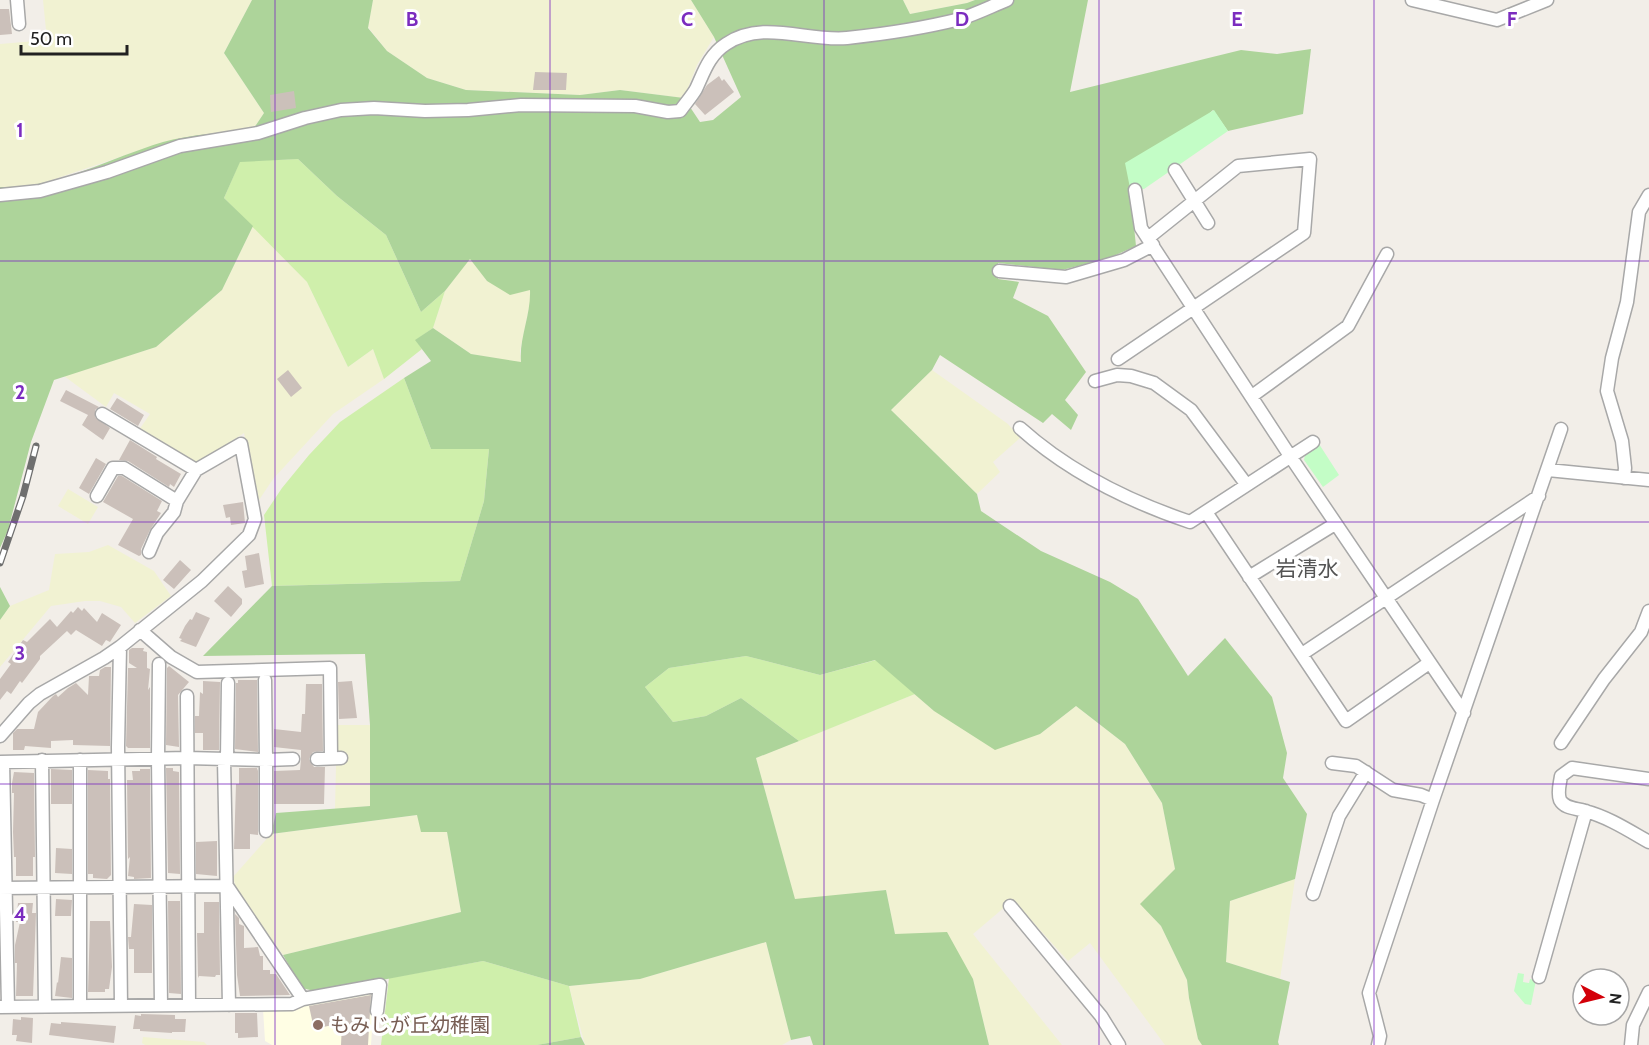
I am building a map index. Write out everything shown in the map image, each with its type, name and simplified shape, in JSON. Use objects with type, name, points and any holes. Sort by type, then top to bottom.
[{"type":"street","points":[[17,0],[19,24]]},
{"type":"street","points":[[0,195],[40,191],[107,172],[180,146],[258,133],[305,118],[341,110],[374,108],[425,111],[468,110],[521,105],[635,106],[668,112],[680,111],[695,90],[704,68],[717,51],[741,36],[769,31],[830,38],[883,34],[962,18],[1007,0]]},
{"type":"street","points":[[1412,0],[1497,20],[1547,0]]},
{"type":"street","points":[[999,271],[1066,277],[1124,260],[1150,242],[1194,201],[1238,166],[1310,159],[1304,233],[1118,359]]},
{"type":"street","points":[[1175,170],[1208,223]]},
{"type":"street","points":[[1135,190],[1141,228],[1335,524],[1464,713]]},
{"type":"street","points":[[1624,478],[1622,441],[1607,391],[1611,358],[1627,302],[1639,212],[1649,195]]},
{"type":"street","points":[[1252,396],[1348,326],[1387,254]]},
{"type":"street","points":[[1095,381],[1117,375],[1131,376],[1154,383],[1191,410],[1246,484]]},
{"type":"street","points":[[102,414],[196,470]]},
{"type":"street","points":[[1020,428],[1065,463],[1108,489],[1147,507],[1190,522],[1312,442]]},
{"type":"street","points":[[1378,1045],[1380,1036],[1370,993],[1433,800],[1562,429]]},
{"type":"street","points":[[0,736],[40,694],[104,658],[120,646],[202,581],[249,535],[255,519],[242,444],[196,470],[177,501],[174,512],[157,533],[148,552]]},
{"type":"street","points":[[97,496],[113,468],[118,467],[124,468],[177,501]]},
{"type":"street","points":[[1548,470],[1649,480]]},
{"type":"street","points":[[1302,654],[1539,496]]},
{"type":"street","points":[[1206,512],[1346,721],[1429,663]]},
{"type":"street","points":[[1249,577],[1335,524]]},
{"type":"street","points":[[1561,743],[1604,679],[1641,633],[1649,611]]},
{"type":"street","points":[[140,630],[171,657],[196,672],[330,668],[336,758],[317,759]]},
{"type":"street","points":[[120,646],[118,760],[121,1006]]},
{"type":"street","points":[[159,664],[161,1005]]},
{"type":"street","points":[[265,680],[266,831]]},
{"type":"street","points":[[228,683],[226,759],[229,1005]]},
{"type":"street","points":[[187,696],[189,1005]]},
{"type":"street","points":[[293,759],[158,758],[1,762],[4,1007],[292,1004],[303,999],[380,985],[377,1011]]},
{"type":"street","points":[[42,760],[45,1006]]},
{"type":"street","points":[[80,760],[80,1006]]},
{"type":"street","points":[[1332,763],[1356,766],[1393,790],[1421,795],[1433,800]]},
{"type":"street","points":[[1649,779],[1572,768],[1561,776],[1558,789],[1561,801],[1569,808],[1586,811],[1614,822],[1649,842]]},
{"type":"street","points":[[1313,894],[1339,816],[1366,772]]},
{"type":"street","points":[[1539,977],[1586,811]]},
{"type":"street","points":[[3,888],[227,886]]},
{"type":"street","points":[[227,886],[303,999]]},
{"type":"street","points":[[1010,906],[1101,1016],[1119,1045]]},
{"type":"street","points":[[1631,1045],[1634,1026],[1649,992]]},
{"type":"shaded area","points":[[43,0],[252,0],[224,53],[264,113],[254,128],[164,142],[49,181],[22,188],[0,187],[0,44],[47,40]]},
{"type":"shaded area","points":[[373,0],[691,0],[714,37],[697,65],[684,98],[620,90],[580,95],[466,90],[427,78],[387,51],[368,27]]},
{"type":"shaded area","points":[[903,0],[975,0],[910,14]]},
{"type":"shaded area","points":[[253,226],[307,282],[348,367],[373,349],[384,379],[333,414],[273,479],[259,500],[244,433],[197,464],[139,430],[150,414],[114,393],[106,407],[64,376],[156,347],[222,290]]},
{"type":"shaded area","points":[[470,258],[487,281],[530,290],[530,303],[520,351],[521,363],[471,354],[433,328],[445,291]]},
{"type":"shaded area","points":[[932,370],[1008,424],[1020,438],[993,462],[1000,472],[977,494],[891,410]]},
{"type":"shaded area","points":[[68,489],[98,507],[88,524],[58,506]]},
{"type":"shaded area","points":[[108,545],[154,571],[171,596],[135,623],[121,607],[100,601],[51,606],[0,667],[0,620],[10,606],[49,590],[55,554],[89,552]]},
{"type":"shaded area","points":[[915,694],[934,711],[1040,734],[1076,706],[1125,744],[1162,803],[1175,869],[1141,904],[1161,926],[1187,980],[1198,1039],[1202,1045],[1165,1045],[1090,943],[1068,961],[1013,900],[973,934],[1062,1045],[989,1045],[973,979],[895,934],[886,890],[795,900],[756,758]]},
{"type":"shaded area","points":[[337,725],[370,725],[370,806],[335,809]]},
{"type":"shaded area","points":[[418,815],[447,832],[461,912],[283,955],[237,892],[233,877],[271,834]]},
{"type":"shaded area","points":[[1295,879],[1280,979],[1226,962],[1230,901]]},
{"type":"shaded area","points":[[766,942],[791,1040],[782,1045],[585,1045],[569,986],[640,979]]},
{"type":"shaded area","name":"もみじが丘幼稚園","points":[[375,989],[371,1045],[272,1045],[265,1041],[263,1009]]},
{"type":"shaded area","points":[[143,1037],[204,1042],[207,1045],[145,1045],[142,1043]]},
{"type":"green space","points":[[252,0],[373,0],[368,28],[387,51],[427,78],[466,90],[580,95],[620,90],[684,98],[700,122],[713,120],[741,97],[714,37],[691,0],[903,0],[910,14],[975,0],[1088,0],[1070,92],[1241,50],[1277,54],[1311,49],[1303,114],[1228,131],[1213,110],[1130,188],[1136,246],[1109,258],[1062,270],[998,263],[998,279],[1019,282],[1013,298],[1048,316],[1086,372],[1065,400],[1078,415],[1071,430],[1052,414],[1043,423],[940,355],[932,370],[891,410],[977,494],[981,511],[1041,551],[1110,582],[1138,599],[1188,676],[1225,638],[1272,697],[1287,753],[1283,778],[1307,814],[1295,879],[1230,901],[1226,962],[1290,982],[1279,1045],[1202,1045],[1198,1039],[1187,980],[1161,926],[1140,904],[1175,869],[1162,803],[1125,744],[1076,706],[1040,734],[995,750],[934,711],[875,660],[820,675],[746,656],[669,668],[645,687],[673,722],[706,716],[741,698],[799,741],[756,758],[795,899],[886,890],[895,934],[947,932],[973,979],[989,1045],[813,1045],[810,1036],[791,1040],[766,942],[640,979],[569,986],[483,961],[318,992],[302,988],[283,955],[461,912],[447,832],[421,832],[417,815],[271,834],[276,813],[370,806],[370,725],[365,654],[203,656],[272,586],[460,581],[484,501],[489,449],[431,449],[404,378],[431,361],[415,340],[433,328],[471,354],[521,362],[530,290],[510,295],[487,281],[470,259],[445,291],[421,312],[386,235],[337,196],[298,159],[240,162],[224,198],[253,226],[222,290],[156,347],[54,380],[31,442],[8,530],[0,548],[0,187],[42,183],[62,178],[174,139],[254,128],[264,113],[224,53]]},
{"type":"green space","points":[[1214,110],[1228,131],[1144,189],[1130,188],[1125,163]]},
{"type":"green space","points":[[298,159],[337,196],[386,235],[421,312],[445,291],[433,328],[416,340],[422,349],[384,379],[373,349],[348,367],[307,282],[224,198],[240,161]]},
{"type":"green space","points":[[404,378],[431,449],[489,449],[484,501],[460,581],[272,586],[264,515],[282,488],[340,422]]},
{"type":"green space","points":[[1319,444],[1339,475],[1323,487],[1304,460],[1305,455]]},
{"type":"green space","points":[[0,587],[10,606],[0,620]]},
{"type":"green space","points":[[746,656],[820,675],[876,660],[915,694],[799,741],[741,698],[706,716],[673,722],[645,687],[669,668]]},
{"type":"green space","points":[[483,961],[569,986],[581,1037],[537,1045],[381,1045],[389,978]]},
{"type":"green space","points":[[1518,973],[1524,974],[1523,982],[1529,983],[1530,979],[1536,980],[1531,1005],[1525,1004],[1514,991]]},
{"type":"green space","points":[[581,1037],[585,1045],[537,1045]]},
{"type":"building","points":[[0,9],[9,9],[12,34],[0,35]]},
{"type":"building","points":[[535,72],[567,73],[566,90],[533,90]]},
{"type":"building","points":[[719,76],[734,92],[705,115],[695,104],[707,85]]},
{"type":"building","points":[[294,91],[296,108],[271,112],[270,95]]},
{"type":"building","points":[[288,370],[302,388],[291,397],[277,379]]},
{"type":"building","points":[[66,390],[99,407],[95,410],[95,417],[110,428],[103,440],[82,425],[88,415],[60,401]]},
{"type":"building","points":[[117,398],[144,415],[138,426],[110,409]]},
{"type":"building","points":[[130,440],[181,474],[174,487],[170,484],[169,487],[128,461],[119,460]]},
{"type":"building","points":[[96,458],[106,464],[89,494],[79,488]]},
{"type":"building","points":[[118,476],[122,476],[162,501],[157,511],[161,513],[150,530],[139,556],[118,545],[133,519],[103,502]]},
{"type":"building","points":[[243,502],[245,523],[231,525],[230,517],[226,518],[223,505]]},
{"type":"building","points":[[259,553],[264,584],[245,588],[242,571],[247,570],[245,556]]},
{"type":"building","points":[[180,560],[191,570],[174,589],[163,580]]},
{"type":"building","points":[[228,586],[242,599],[242,604],[231,617],[214,601]]},
{"type":"building","points":[[78,607],[82,611],[84,608],[97,622],[102,613],[121,625],[110,642],[106,640],[102,646],[76,630],[71,635],[67,631],[40,656],[22,683],[20,681],[11,694],[7,691],[0,700],[0,679],[11,664],[8,662],[23,640],[27,642],[50,619],[57,627],[71,611],[73,613]]},
{"type":"building","points":[[196,612],[210,618],[196,647],[180,641],[182,639],[179,638]]},
{"type":"building","points":[[144,648],[143,651],[147,652],[147,668],[150,669],[148,690],[150,687],[150,748],[128,748],[126,746],[128,668],[137,668],[129,663],[129,650]]},
{"type":"building","points":[[169,666],[189,682],[178,695],[179,747],[166,745],[167,668]]},
{"type":"building","points":[[111,667],[110,746],[73,745],[73,740],[51,741],[51,748],[25,746],[24,750],[13,750],[13,733],[17,729],[34,729],[38,712],[53,696],[56,694],[58,697],[76,683],[88,695],[89,676],[99,676],[100,670]]},
{"type":"building","points":[[238,680],[257,680],[258,752],[235,749],[236,683]]},
{"type":"building","points":[[203,681],[220,682],[219,750],[203,750],[203,733],[195,733],[195,716],[199,716]]},
{"type":"building","points":[[352,681],[357,718],[339,719],[338,682]]},
{"type":"building","points":[[306,684],[322,684],[323,751],[313,752],[309,759],[314,767],[325,767],[324,804],[274,804],[274,771],[300,770],[301,750],[274,747],[274,729],[301,732],[302,714],[305,714]]},
{"type":"building","points":[[166,768],[173,768],[173,771],[179,772],[180,874],[168,873]]},
{"type":"building","points":[[239,768],[257,768],[258,771],[258,835],[250,834],[250,849],[234,849],[236,784],[239,784]]},
{"type":"building","points":[[51,769],[72,770],[72,804],[51,804]]},
{"type":"building","points":[[140,769],[150,769],[151,878],[134,879],[128,876],[130,857],[128,859],[127,780],[133,780],[132,771],[140,771]]},
{"type":"building","points":[[88,770],[108,771],[108,779],[110,779],[111,875],[107,879],[93,878],[93,874],[88,874]]},
{"type":"building","points":[[14,772],[34,773],[35,857],[33,857],[33,876],[16,876],[13,832],[14,793],[12,793]]},
{"type":"building","points":[[217,841],[217,876],[196,874],[196,842]]},
{"type":"building","points":[[56,848],[72,849],[72,874],[55,873]]},
{"type":"building","points":[[56,899],[72,900],[71,916],[55,916]]},
{"type":"building","points":[[168,901],[180,901],[181,994],[169,993]]},
{"type":"building","points":[[204,902],[219,902],[220,975],[199,976],[198,978],[197,933],[204,933]]},
{"type":"building","points":[[18,903],[33,903],[32,913],[36,913],[33,996],[16,996],[15,945],[20,922],[16,922]]},
{"type":"building","points":[[134,904],[152,905],[152,973],[134,973],[134,949],[129,949],[128,937],[131,937]]},
{"type":"building","points":[[235,914],[239,918],[239,924],[244,926],[244,948],[258,947],[260,956],[263,956],[263,970],[270,970],[270,974],[276,974],[290,995],[240,996]]},
{"type":"building","points":[[90,921],[110,921],[112,967],[109,989],[105,989],[105,992],[88,992]]},
{"type":"building","points":[[61,957],[72,958],[72,998],[55,996]]},
{"type":"building","points":[[371,995],[368,1045],[341,1045],[342,1023],[314,1029],[309,1006]]},
{"type":"building","points":[[235,1013],[257,1013],[258,1037],[238,1038],[238,1033],[235,1033]]},
{"type":"building","points":[[141,1014],[175,1015],[175,1019],[186,1019],[185,1032],[133,1029],[135,1015],[141,1016]]},
{"type":"building","points":[[21,1017],[33,1018],[32,1043],[16,1041],[17,1035],[12,1035],[13,1019],[21,1020]]},
{"type":"building","points":[[61,1022],[116,1026],[114,1043],[49,1035],[51,1023],[61,1024]]},
{"type":"railway","points":[[0,563],[23,496],[36,446]]},
{"type":"place","name":"もみじが丘幼稚園","points":[[318,1025]]},
{"type":"district","name":"岩清水","points":[[1307,569]]}]
